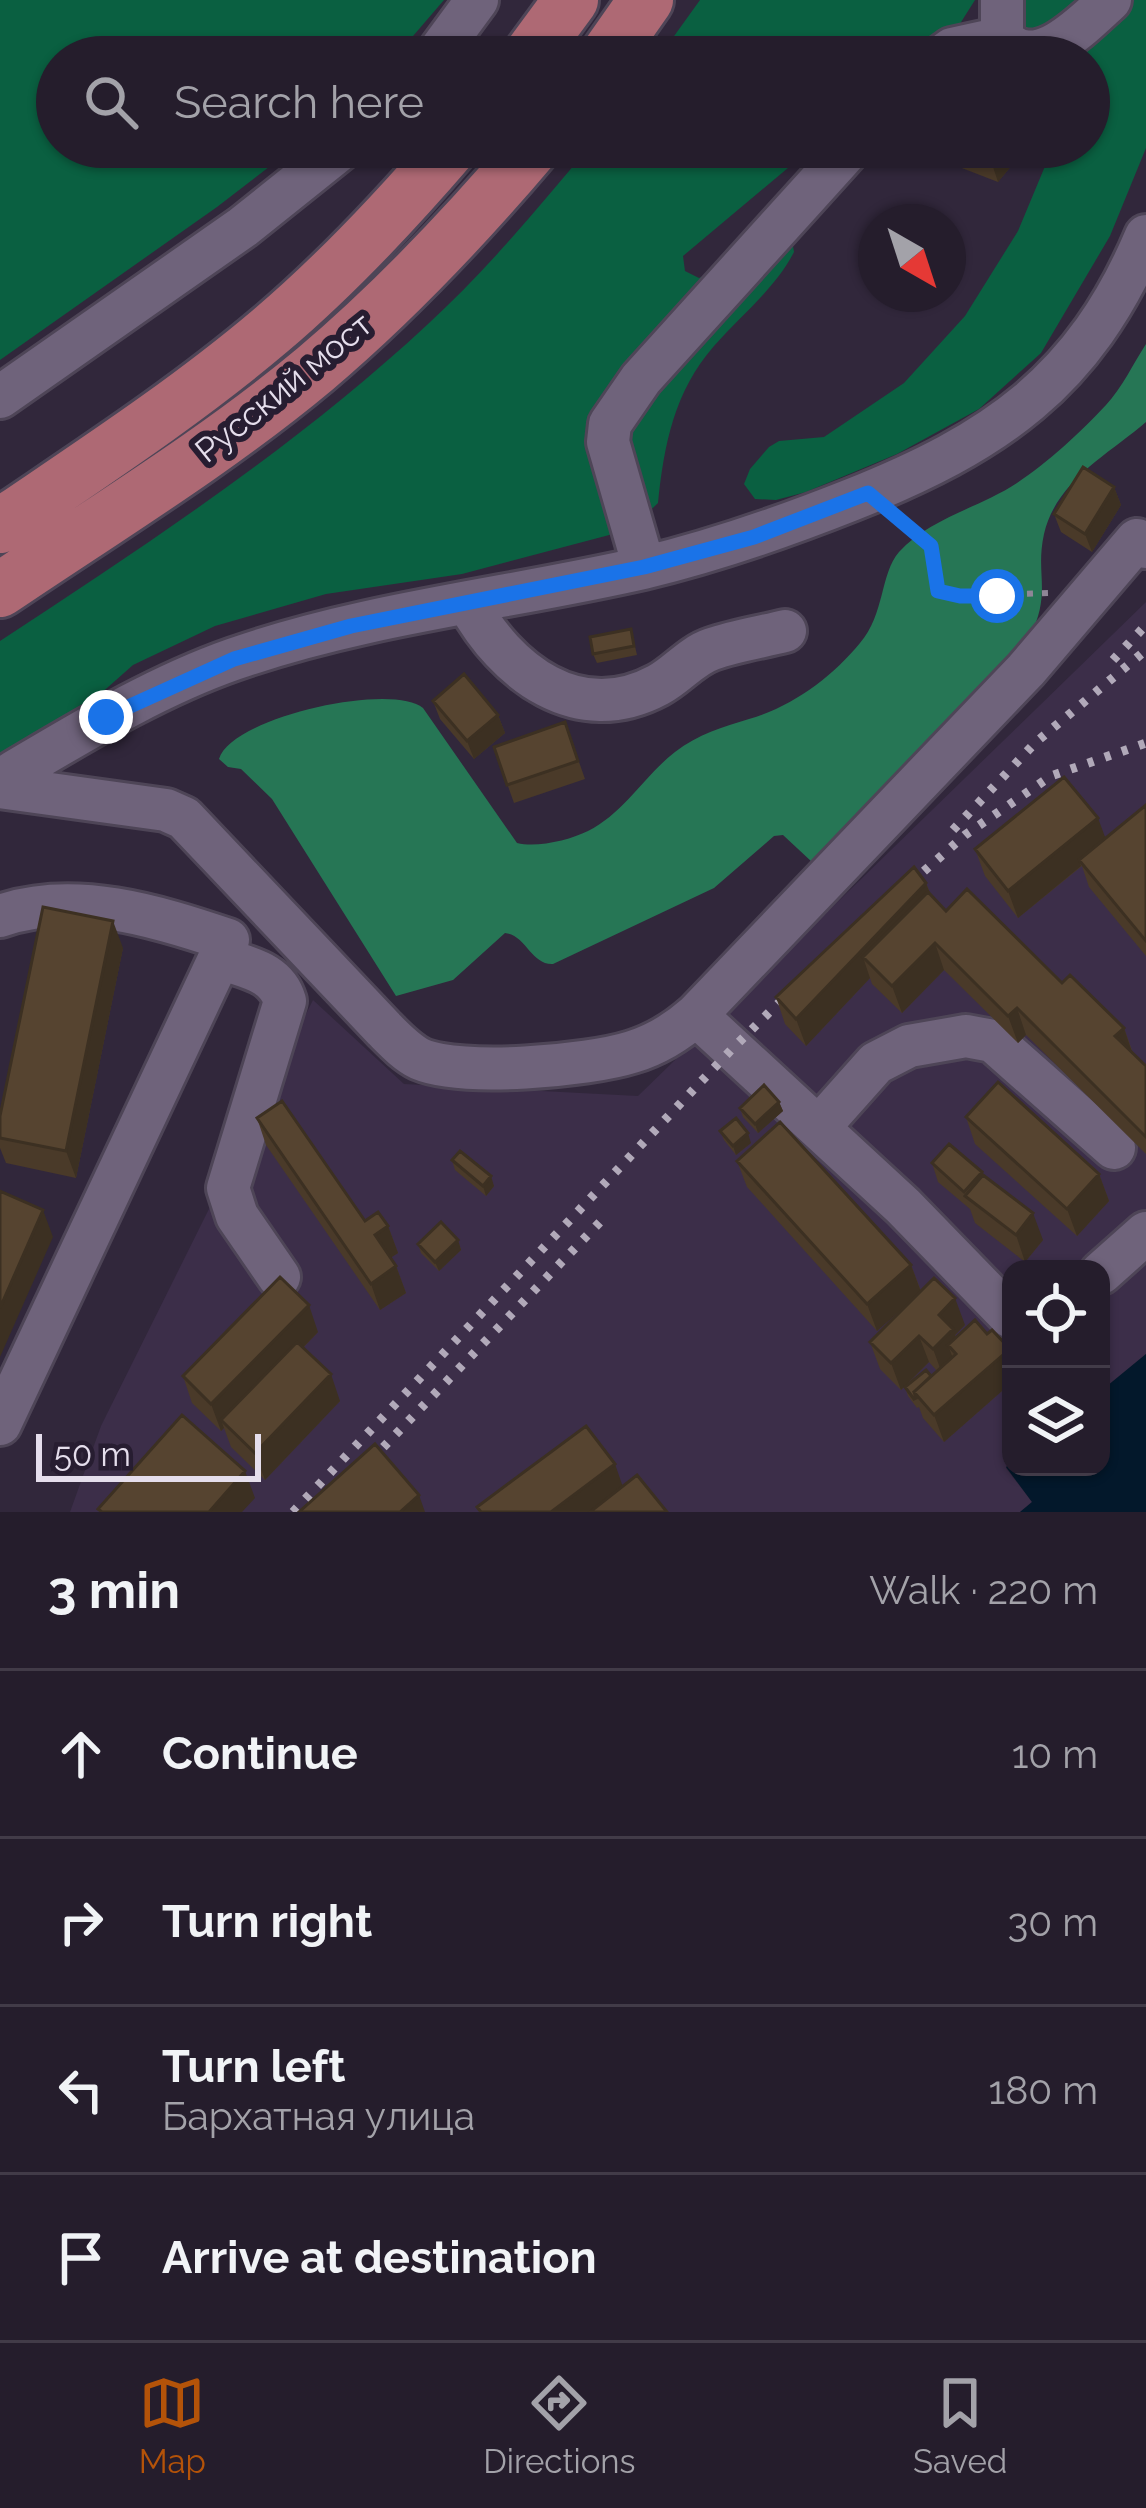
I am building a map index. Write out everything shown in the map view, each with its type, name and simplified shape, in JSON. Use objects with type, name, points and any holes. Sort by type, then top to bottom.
[{"type":"main road","points":[[544,36],[571,0]]},
{"type":"main road","points":[[621,36],[646,0]]},
{"type":"main road","name":"Русский мост","points":[[0,526],[150,423],[269,332],[355,253],[433,168]]},
{"type":"main road","name":"Русский мост","points":[[0,590],[187,464],[313,371],[459,232],[515,168]]},
{"type":"street","points":[[450,36],[477,0]]},
{"type":"street","points":[[1068,36],[1110,0]]},
{"type":"street","points":[[975,36],[1002,19]]},
{"type":"street","points":[[0,397],[242,227],[316,168]]},
{"type":"street","points":[[644,567],[608,442],[610,424],[641,379],[832,168]]},
{"type":"street","points":[[0,784],[106,717],[234,659],[351,626],[644,567],[754,537],[944,460],[999,427],[1041,394],[1086,342],[1125,282],[1146,236]]},
{"type":"street","points":[[0,784],[166,809],[184,818],[384,1029],[422,1060],[453,1067],[556,1065],[630,1053],[696,1015],[896,808],[1143,538]]},
{"type":"street","points":[[468,603],[488,639],[531,679],[567,694],[602,699],[630,697],[662,684],[708,650],[785,632]]},
{"type":"street","points":[[0,1424],[255,891]]},
{"type":"street","points":[[0,916],[23,908],[154,915],[224,949],[281,987],[285,1001],[228,1188],[237,1216],[279,1277]]},
{"type":"street","points":[[696,1015],[903,1206],[1002,1308]]},
{"type":"street","points":[[819,1127],[876,1063],[909,1046],[966,1036],[993,1041],[1114,1148]]},
{"type":"street","points":[[1110,1266],[1146,1233]]},
{"type":"path","points":[[868,493],[931,546],[938,591],[960,596],[1055,593],[1078,609]]},
{"type":"shaded area","points":[[1146,602],[1146,1354],[1110,1384],[1110,1260],[1002,1260],[1002,1476],[1012,1476],[1032,1502],[1020,1512],[70,1512],[101,1426],[313,1000],[404,1084],[638,1096]]},
{"type":"green space","points":[[0,0],[444,0],[413,36],[36,36],[36,168],[268,168],[0,360]]},
{"type":"green space","points":[[700,0],[975,0],[952,36],[674,36]]},
{"type":"green space","points":[[1020,0],[1087,0],[1039,32],[1026,31],[1018,21]]},
{"type":"green space","points":[[1133,0],[1146,0],[1146,148],[1110,236],[1041,353],[979,409],[897,454],[806,492],[776,500],[755,499],[744,484],[769,447],[779,441],[824,437],[904,383],[965,316],[1018,231],[1044,168],[1110,168],[1110,36],[1093,36]]},
{"type":"green space","points":[[571,168],[788,168],[683,256],[685,271],[699,278],[792,240],[794,252],[689,382],[668,440],[658,503],[634,526],[613,534],[462,574],[326,594],[215,626],[133,665],[37,750],[0,771],[0,641],[221,491],[327,411],[428,324]]},
{"type":"green space","points":[[1146,344],[1146,422],[1086,470],[1050,515],[1042,548],[1042,595],[1030,637],[822,864],[812,862],[783,835],[774,836],[714,888],[553,964],[539,960],[505,933],[453,980],[396,996],[272,799],[241,769],[219,759],[230,744],[281,718],[348,702],[406,701],[423,708],[517,843],[553,842],[588,831],[684,746],[781,707],[837,668],[868,632],[899,552],[925,531],[1003,492],[1052,457],[1112,398]]},
{"type":"water","points":[[1146,1354],[1146,1512],[1020,1512],[1032,1502],[1013,1476],[1110,1476],[1110,1384]]},
{"type":"building","points":[[1083,467],[1114,487],[1085,534],[1054,514]]},
{"type":"building","points":[[631,629],[634,646],[593,654],[590,637]]},
{"type":"building","points":[[464,674],[498,715],[467,741],[433,701]]},
{"type":"building","points":[[565,722],[578,761],[507,785],[494,747]]},
{"type":"building","points":[[1064,777],[1098,818],[1008,891],[975,849]]},
{"type":"building","points":[[1146,805],[1146,941],[1079,860]]},
{"type":"building","points":[[914,867],[926,883],[796,1019],[776,997]]},
{"type":"building","points":[[967,889],[1062,983],[1070,975],[1124,1028],[1115,1036],[1146,1066],[1146,1137],[1017,1008],[1008,1016],[935,943],[892,986],[863,957],[928,892],[946,911]]},
{"type":"building","points":[[43,907],[113,921],[66,1151],[0,1138],[0,1116]]},
{"type":"building","points":[[998,1082],[1099,1174],[1067,1209],[966,1117]]},
{"type":"building","points":[[764,1085],[779,1102],[755,1124],[740,1108]]},
{"type":"building","points":[[282,1101],[365,1221],[378,1212],[388,1226],[375,1235],[396,1266],[371,1284],[257,1118]]},
{"type":"building","points":[[736,1118],[748,1133],[733,1146],[720,1131]]},
{"type":"building","points":[[780,1122],[911,1265],[867,1304],[737,1161]]},
{"type":"building","points":[[949,1144],[982,1172],[964,1192],[932,1163]]},
{"type":"building","points":[[460,1151],[491,1176],[483,1186],[452,1160]]},
{"type":"building","points":[[983,1175],[1033,1213],[1016,1235],[965,1196]]},
{"type":"building","points":[[0,1191],[43,1210],[0,1308]]},
{"type":"building","points":[[441,1222],[458,1240],[435,1262],[418,1244]]},
{"type":"building","points":[[280,1277],[309,1305],[211,1404],[183,1376]]},
{"type":"building","points":[[934,1278],[955,1298],[939,1315],[953,1329],[933,1349],[919,1336],[891,1363],[870,1342]]},
{"type":"building","points":[[975,1320],[987,1334],[992,1330],[1002,1341],[1002,1356],[934,1415],[914,1392],[956,1354],[948,1345]]},
{"type":"building","points":[[297,1342],[331,1374],[255,1453],[221,1420]]},
{"type":"building","points":[[926,1370],[931,1376],[914,1392],[914,1399],[905,1387]]},
{"type":"building","points":[[182,1415],[245,1471],[209,1512],[98,1509]]},
{"type":"building","points":[[586,1426],[615,1464],[551,1512],[481,1512],[477,1507]]},
{"type":"building","points":[[375,1444],[419,1495],[400,1512],[299,1512]]},
{"type":"building","points":[[637,1475],[667,1512],[590,1512]]},
{"type":"railway","points":[[1113,660],[1146,625]]},
{"type":"railway","points":[[953,830],[1035,743],[1146,650]]},
{"type":"railway","points":[[897,895],[965,835],[1051,776],[1146,743]]},
{"type":"railway","points":[[293,1512],[803,979]]},
{"type":"railway","points":[[321,1512],[601,1221]]},
{"type":"route","points":[[106,717],[234,659],[351,626],[644,567],[754,537],[868,493],[931,546],[938,591],[997,596]]}]
